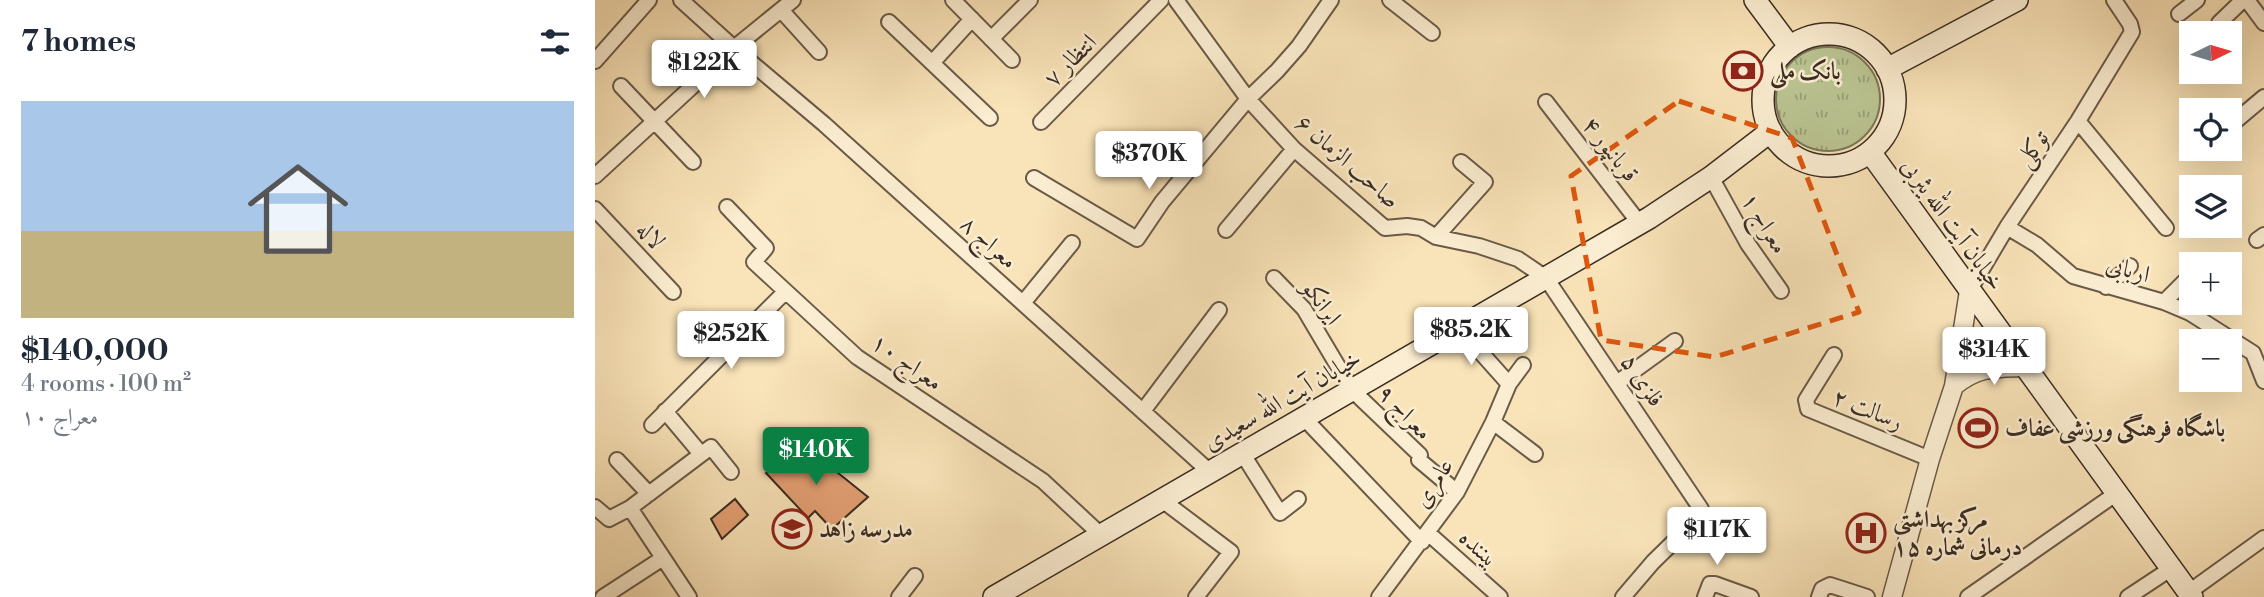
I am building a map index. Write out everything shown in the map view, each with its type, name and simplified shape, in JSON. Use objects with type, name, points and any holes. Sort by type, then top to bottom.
[{"type":"main road","points":[[1755,0],[1790,47]]},
{"type":"main road","points":[[1887,69],[2017,0]]},
{"type":"main road","points":[[1825,34],[1843,36],[1861,42],[1876,54],[1887,69],[1895,104],[1891,122],[1883,139],[1870,152],[1854,162],[1835,166],[1816,165],[1798,158],[1782,147],[1771,131],[1764,113],[1763,95],[1772,68],[1790,47],[1807,38],[1825,34]]},
{"type":"main road","name":"خیابان آیت الله سعیدی","points":[[994,597],[1640,223],[1711,177],[1771,131]]},
{"type":"main road","name":"خیابان آیت الله یثربی","points":[[1870,152],[2191,595]]},
{"type":"street","points":[[595,61],[649,0]]},
{"type":"street","name":"معراج ۸","points":[[681,0],[824,124],[1210,472]]},
{"type":"street","points":[[595,176],[734,48],[793,0]]},
{"type":"street","points":[[953,0],[1012,61]]},
{"type":"street","points":[[991,39],[1030,0]]},
{"type":"street","name":"انتظار ۷","points":[[1041,122],[1161,0]]},
{"type":"street","name":"صاحب الزمان ۶","points":[[1176,0],[1248,99],[1294,149],[1385,228],[1421,228],[1436,237],[1479,246],[1518,259],[1546,278]]},
{"type":"street","points":[[1034,178],[1137,239],[1163,202],[1248,99],[1299,47],[1331,0]]},
{"type":"street","points":[[1390,0],[1432,33]]},
{"type":"street","name":"توکلی","points":[[1969,291],[2132,32],[2130,24],[2114,0]]},
{"type":"street","points":[[2179,14],[2197,0]]},
{"type":"street","points":[[2222,21],[2245,0],[2264,23]]},
{"type":"street","points":[[781,10],[819,52]]},
{"type":"street","points":[[932,63],[972,19]]},
{"type":"street","points":[[889,22],[990,118]]},
{"type":"street","points":[[621,86],[693,162]]},
{"type":"street","points":[[2242,116],[2264,97]]},
{"type":"street","name":"قربانپور ۴","points":[[1546,102],[1640,223]]},
{"type":"street","points":[[2078,121],[2167,228]]},
{"type":"street","points":[[1226,230],[1294,149]]},
{"type":"street","points":[[1436,237],[1485,182],[1461,162]]},
{"type":"street","name":"معراج ۱","points":[[1711,177],[1748,244],[1781,291]]},
{"type":"street","name":"معراج ۱۰","points":[[727,207],[766,248],[754,262],[867,365],[1043,481],[1101,535]]},
{"type":"street","name":"لاله","points":[[595,209],[674,292]]},
{"type":"street","name":"اربابی","points":[[2007,227],[2043,251],[2066,272],[2106,287],[2164,302],[2190,313],[2259,353],[2264,381]]},
{"type":"street","points":[[1023,303],[1072,243]]},
{"type":"street","points":[[2106,287],[2130,266]]},
{"type":"street","name":"ایرانکو","points":[[1274,278],[1304,309],[1352,390]]},
{"type":"street","name":"فلزی ۵","points":[[1546,278],[1701,509],[1700,516],[1653,562],[1623,597]]},
{"type":"street","points":[[2164,302],[2179,287]]},
{"type":"street","points":[[1892,597],[1930,459],[1954,386],[1969,291]]},
{"type":"street","points":[[652,425],[785,292]]},
{"type":"street","points":[[1143,411],[1219,310]]},
{"type":"street","points":[[1459,328],[1509,384]]},
{"type":"street","points":[[1617,383],[1675,341]]},
{"type":"street","name":"رسالت ۲","points":[[1834,355],[1806,400],[1808,409],[1930,459]]},
{"type":"street","name":"عامری","points":[[1383,595],[1457,492],[1509,384],[1523,365]]},
{"type":"street","points":[[1954,386],[1969,374],[1980,370],[2025,367]]},
{"type":"street","name":"معراج ۹","points":[[1352,390],[1420,454],[1419,460],[1457,492]]},
{"type":"street","points":[[666,411],[701,454]]},
{"type":"street","name":"بیننده","points":[[1304,418],[1425,538],[1500,597]]},
{"type":"street","points":[[1493,422],[1535,454]]},
{"type":"street","points":[[595,507],[608,519],[630,508],[711,447],[731,472]]},
{"type":"street","points":[[1243,453],[1280,513],[1298,499]]},
{"type":"street","points":[[617,460],[649,494]]},
{"type":"street","points":[[1968,597],[2117,493]]},
{"type":"street","points":[[1162,500],[1231,552],[1196,597]]},
{"type":"street","points":[[630,508],[689,597]]},
{"type":"street","points":[[2191,595],[2264,538]]},
{"type":"street","points":[[611,595],[663,558]]},
{"type":"street","points":[[2128,597],[2172,568]]},
{"type":"street","points":[[899,597],[915,576]]},
{"type":"street","points":[[1705,597],[1710,584],[1715,584],[1751,597]]},
{"type":"street","points":[[1819,597],[1822,589],[1830,585],[1867,597]]},
{"type":"highlighted area","points":[[1679,101],[1792,138],[1859,312],[1715,357],[1601,340],[1571,176]]},
{"type":"green space","points":[[1828,47],[1848,51],[1871,70],[1876,79],[1880,99],[1876,119],[1857,142],[1848,147],[1828,151],[1808,147],[1785,128],[1780,119],[1776,99],[1780,79],[1799,56],[1808,51]]},
{"type":"building","points":[[802,444],[868,497],[832,529],[815,511],[808,518],[766,473]]},
{"type":"building","points":[[735,499],[748,515],[722,539],[711,519]]},
{"type":"place","name":"بانک ملی","points":[[1743,71]]},
{"type":"place","name":"باشگاه فرهنگی ورزشی عفاف","points":[[1978,428]]},
{"type":"place","name":"مدرسه زاهد","points":[[792,529]]},
{"type":"place","name":"مرکز بهداشتی درمانی شماره ۱۵","points":[[1866,533]]}]
